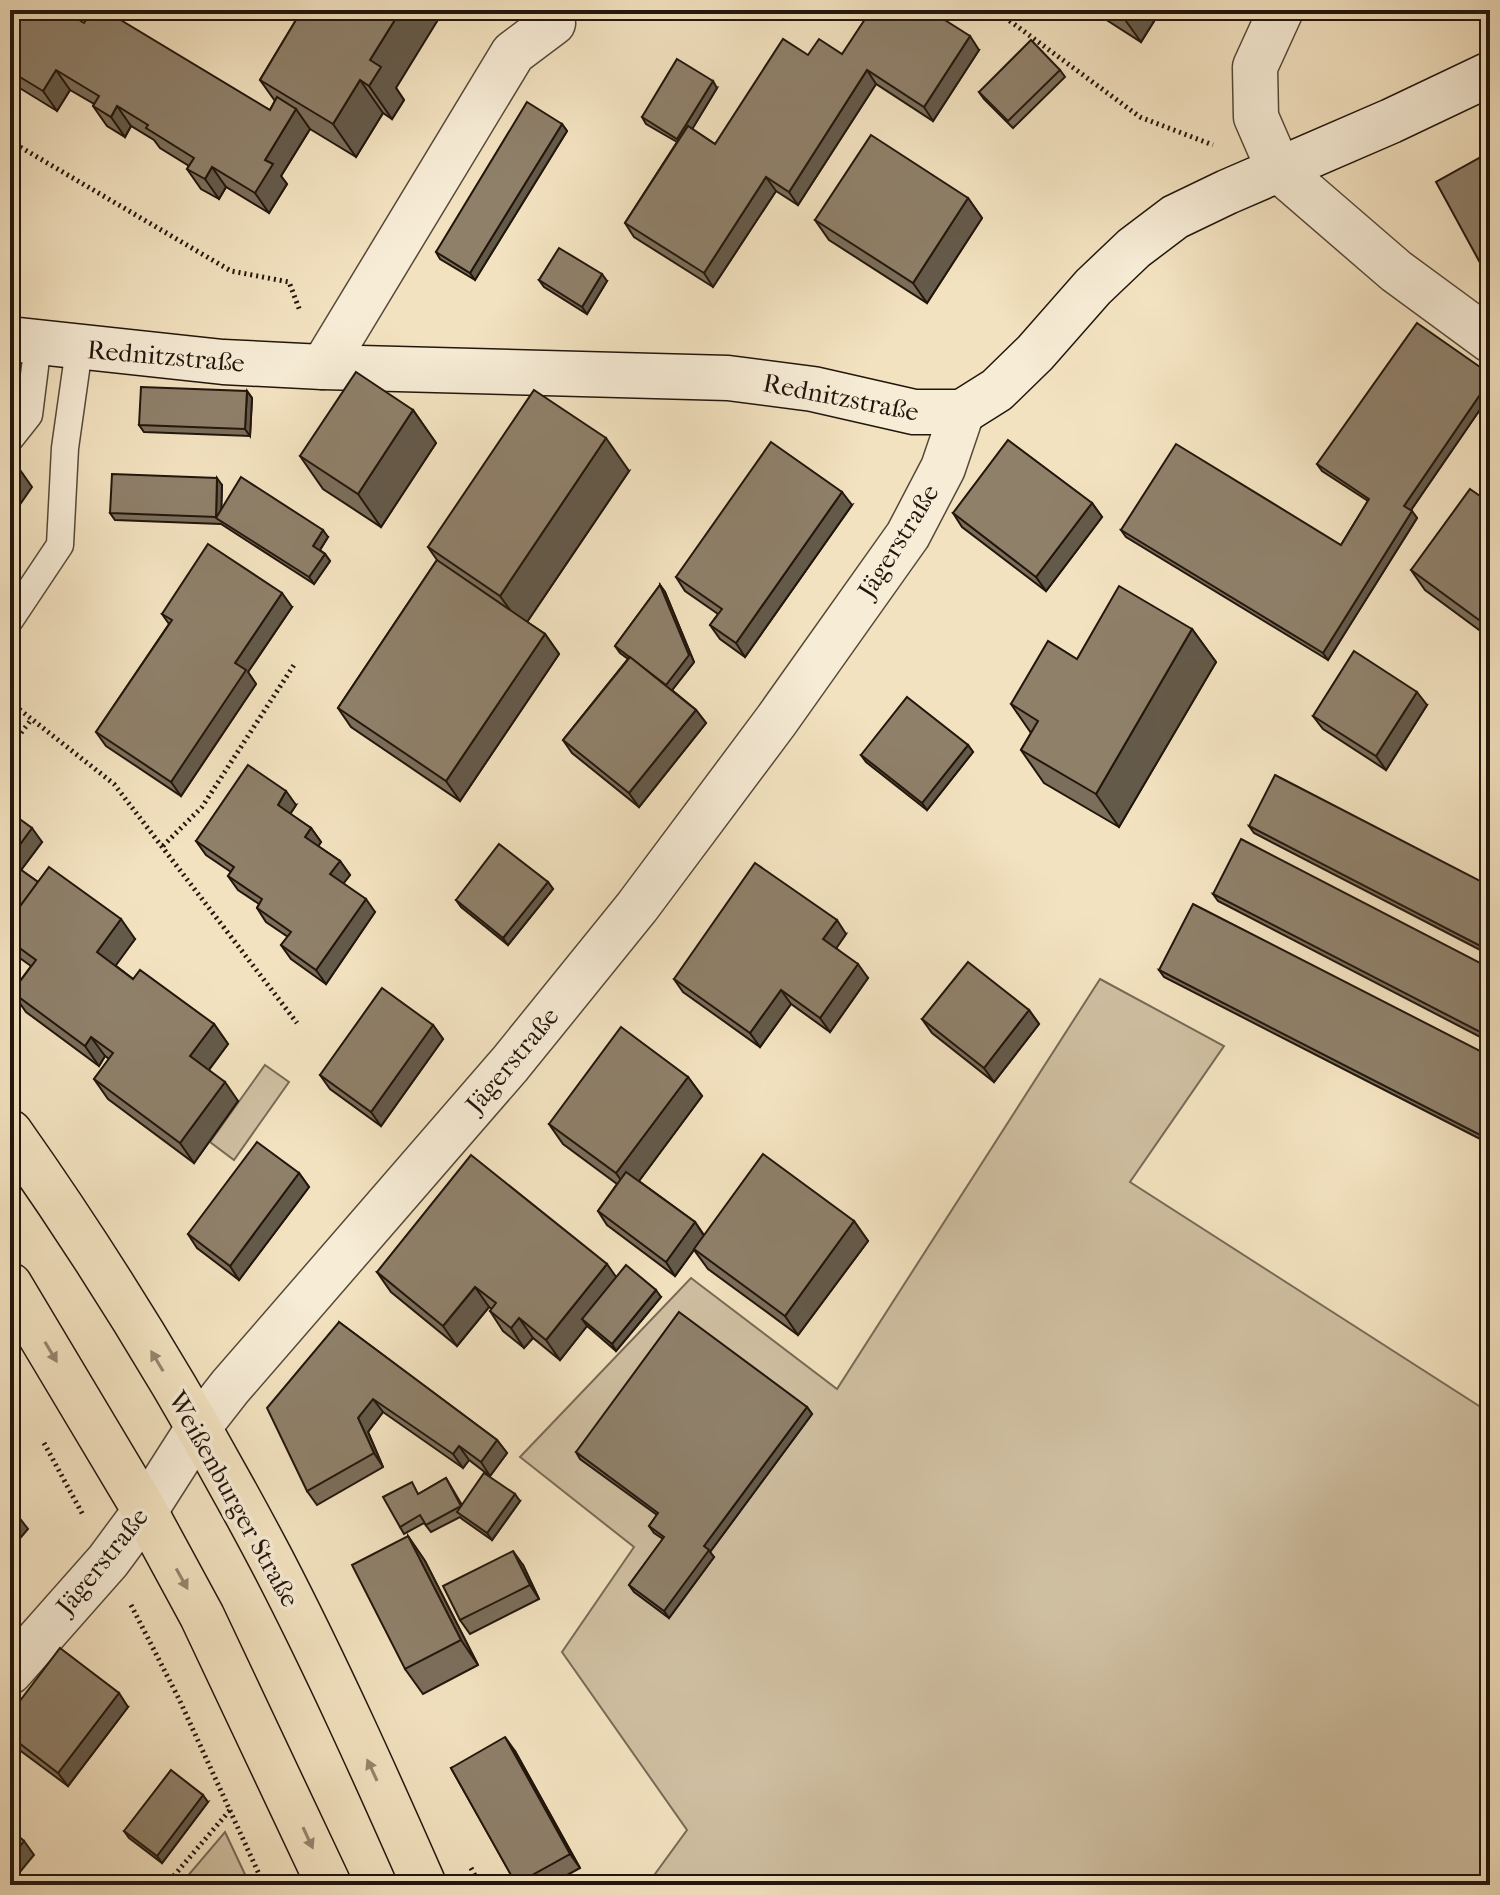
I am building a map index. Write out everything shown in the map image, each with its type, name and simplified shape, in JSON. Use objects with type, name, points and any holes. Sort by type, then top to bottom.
[{"type":"main road","name":"Weißenburger Straße","points":[[10,1132],[91,1253],[198,1428],[272,1562],[424,1885]]},
{"type":"main road","points":[[10,1285],[145,1511],[202,1616],[329,1885]]},
{"type":"street","points":[[1281,10],[1255,67],[1256,117],[1279,170],[1396,271],[1490,340]]},
{"type":"street","points":[[323,367],[513,53],[553,23]]},
{"type":"street","points":[[962,412],[979,403],[1006,381],[1134,248],[1175,217],[1490,74]]},
{"type":"street","name":"Rednitzstraße","points":[[42,344],[223,362],[323,367],[728,378],[813,389],[905,411],[933,414],[962,412]]},
{"type":"street","name":"Jägerstraße","points":[[10,1672],[108,1561],[145,1511],[198,1428],[259,1353],[500,1076],[646,894],[776,721],[908,535],[943,468],[962,412]]},
{"type":"lane","points":[[10,439],[29,415],[42,344]]},
{"type":"lane","points":[[10,620],[60,545],[65,448],[42,344]]},
{"type":"path","points":[[995,10],[1140,117],[1279,170]]},
{"type":"path","points":[[10,141],[231,271],[289,282],[323,367]]},
{"type":"path","points":[[163,846],[202,807],[294,665]]},
{"type":"path","points":[[10,702],[114,784],[297,1023]]},
{"type":"path","points":[[10,747],[31,720]]},
{"type":"path","points":[[10,1388],[23,1407]]},
{"type":"path","points":[[37,1430],[179,1699],[264,1885]]},
{"type":"path","points":[[166,1885],[230,1810]]},
{"type":"shaded area","points":[[1100,979],[1224,1046],[1130,1182],[1490,1413],[1490,1885],[647,1885],[687,1830],[562,1652],[634,1547],[520,1457],[691,1278],[837,1389]]},
{"type":"shaded area","points":[[265,1065],[289,1082],[234,1160],[210,1142]]},
{"type":"shaded area","points":[[225,1832],[250,1885],[180,1885]]},
{"type":"building","points":[[10,10],[63,10],[84,23],[93,10],[104,10],[270,110],[277,97],[296,109],[265,160],[273,164],[255,193],[212,167],[205,179],[187,169],[194,158],[117,106],[111,117],[93,106],[99,96],[56,70],[43,91],[10,71]]},
{"type":"building","points":[[302,10],[401,10],[370,60],[381,67],[369,86],[360,80],[333,124],[260,80]]},
{"type":"building","points":[[871,10],[929,10],[970,36],[924,107],[867,70],[789,192],[766,177],[704,273],[625,223],[688,126],[715,144],[783,39],[808,55],[819,39],[842,54]]},
{"type":"building","points":[[1113,10],[1127,10],[1123,17]]},
{"type":"building","points":[[1031,40],[1060,70],[1008,121],[979,92]]},
{"type":"building","points":[[677,59],[713,81],[677,139],[642,117]]},
{"type":"building","points":[[527,102],[562,124],[470,273],[436,252]]},
{"type":"building","points":[[871,135],[968,198],[913,283],[815,220]]},
{"type":"building","points":[[1490,152],[1490,281],[1436,182]]},
{"type":"building","points":[[559,248],[602,274],[582,307],[539,280]]},
{"type":"building","points":[[1417,323],[1490,374],[1490,380],[1404,506],[1412,511],[1323,653],[1121,530],[1176,444],[1341,545],[1369,499],[1317,464]]},
{"type":"building","points":[[356,372],[413,410],[358,494],[300,456]]},
{"type":"building","points":[[141,387],[247,391],[245,429],[139,425]]},
{"type":"building","points":[[534,390],[606,438],[500,596],[428,547]]},
{"type":"building","points":[[1008,440],[1092,503],[1036,577],[953,513]]},
{"type":"building","points":[[771,442],[842,492],[736,643],[710,625],[722,609],[676,577]]},
{"type":"building","points":[[10,462],[18,467],[10,479]]},
{"type":"building","points":[[112,474],[217,478],[216,517],[110,513]]},
{"type":"building","points":[[241,477],[323,530],[313,546],[325,554],[309,577],[216,518]]},
{"type":"building","points":[[1470,489],[1490,503],[1490,628],[1411,570]]},
{"type":"building","points":[[208,544],[282,593],[235,663],[246,670],[171,782],[96,732],[172,620],[162,614]]},
{"type":"building","points":[[437,560],[545,634],[446,781],[338,708]]},
{"type":"building","points":[[660,585],[689,655],[666,685],[615,646]]},
{"type":"building","points":[[1119,586],[1192,629],[1096,794],[1021,750],[1038,721],[1011,704],[1048,641],[1077,659]]},
{"type":"building","points":[[1354,651],[1417,692],[1376,756],[1313,716]]},
{"type":"building","points":[[630,657],[696,710],[629,793],[563,740]]},
{"type":"building","points":[[907,697],[968,745],[922,803],[861,755]]},
{"type":"building","points":[[248,765],[286,791],[278,805],[311,828],[305,837],[340,861],[330,874],[366,899],[316,970],[281,945],[291,932],[257,908],[262,899],[228,876],[234,867],[196,841]]},
{"type":"building","points":[[1275,775],[1490,886],[1490,951],[1249,826]]},
{"type":"building","points":[[10,812],[32,828],[10,858]]},
{"type":"building","points":[[1241,839],[1490,968],[1490,1037],[1213,894]]},
{"type":"building","points":[[499,844],[548,882],[503,938],[456,900]]},
{"type":"building","points":[[10,862],[38,882],[10,920]]},
{"type":"building","points":[[755,863],[837,920],[823,939],[858,964],[820,1018],[781,990],[750,1033],[674,979]]},
{"type":"building","points":[[49,867],[121,919],[97,952],[133,979],[140,970],[214,1024],[190,1056],[225,1082],[180,1143],[94,1079],[113,1053],[91,1037],[85,1046],[12,992],[36,960],[10,941],[10,920]]},
{"type":"building","points":[[1193,904],[1490,1056],[1490,1140],[1159,970]]},
{"type":"building","points":[[968,962],[1029,1010],[984,1068],[922,1019]]},
{"type":"building","points":[[382,988],[433,1025],[371,1112],[320,1075]]},
{"type":"building","points":[[621,1027],[688,1077],[616,1173],[549,1124]]},
{"type":"building","points":[[257,1142],[299,1173],[230,1266],[188,1234]]},
{"type":"building","points":[[763,1154],[854,1221],[785,1316],[694,1249]]},
{"type":"building","points":[[471,1155],[607,1264],[546,1340],[519,1318],[511,1328],[490,1311],[496,1303],[475,1287],[443,1326],[377,1272]]},
{"type":"building","points":[[626,1172],[695,1222],[666,1262],[598,1211]]},
{"type":"building","points":[[626,1265],[656,1290],[612,1344],[582,1319]]},
{"type":"building","points":[[679,1312],[807,1407],[704,1546],[709,1550],[664,1611],[629,1585],[664,1537],[649,1526],[658,1513],[576,1452]]},
{"type":"building","points":[[339,1322],[497,1440],[481,1462],[459,1446],[453,1454],[373,1399],[358,1418],[374,1453],[307,1491],[267,1408]]},
{"type":"building","points":[[484,1473],[515,1494],[487,1533],[457,1512]]},
{"type":"building","points":[[446,1478],[461,1506],[426,1525],[420,1515],[400,1527],[383,1497],[412,1482],[418,1494]]},
{"type":"building","points":[[10,1509],[18,1516],[10,1525]]},
{"type":"building","points":[[408,1536],[461,1640],[405,1669],[352,1565]]},
{"type":"building","points":[[513,1551],[530,1585],[460,1620],[443,1586]]},
{"type":"building","points":[[60,1648],[119,1693],[58,1773],[10,1736],[10,1714]]},
{"type":"building","points":[[505,1737],[570,1854],[516,1884],[451,1768]]},
{"type":"building","points":[[171,1770],[203,1795],[157,1856],[124,1831]]},
{"type":"building","points":[[10,1829],[24,1841],[10,1859]]}]
